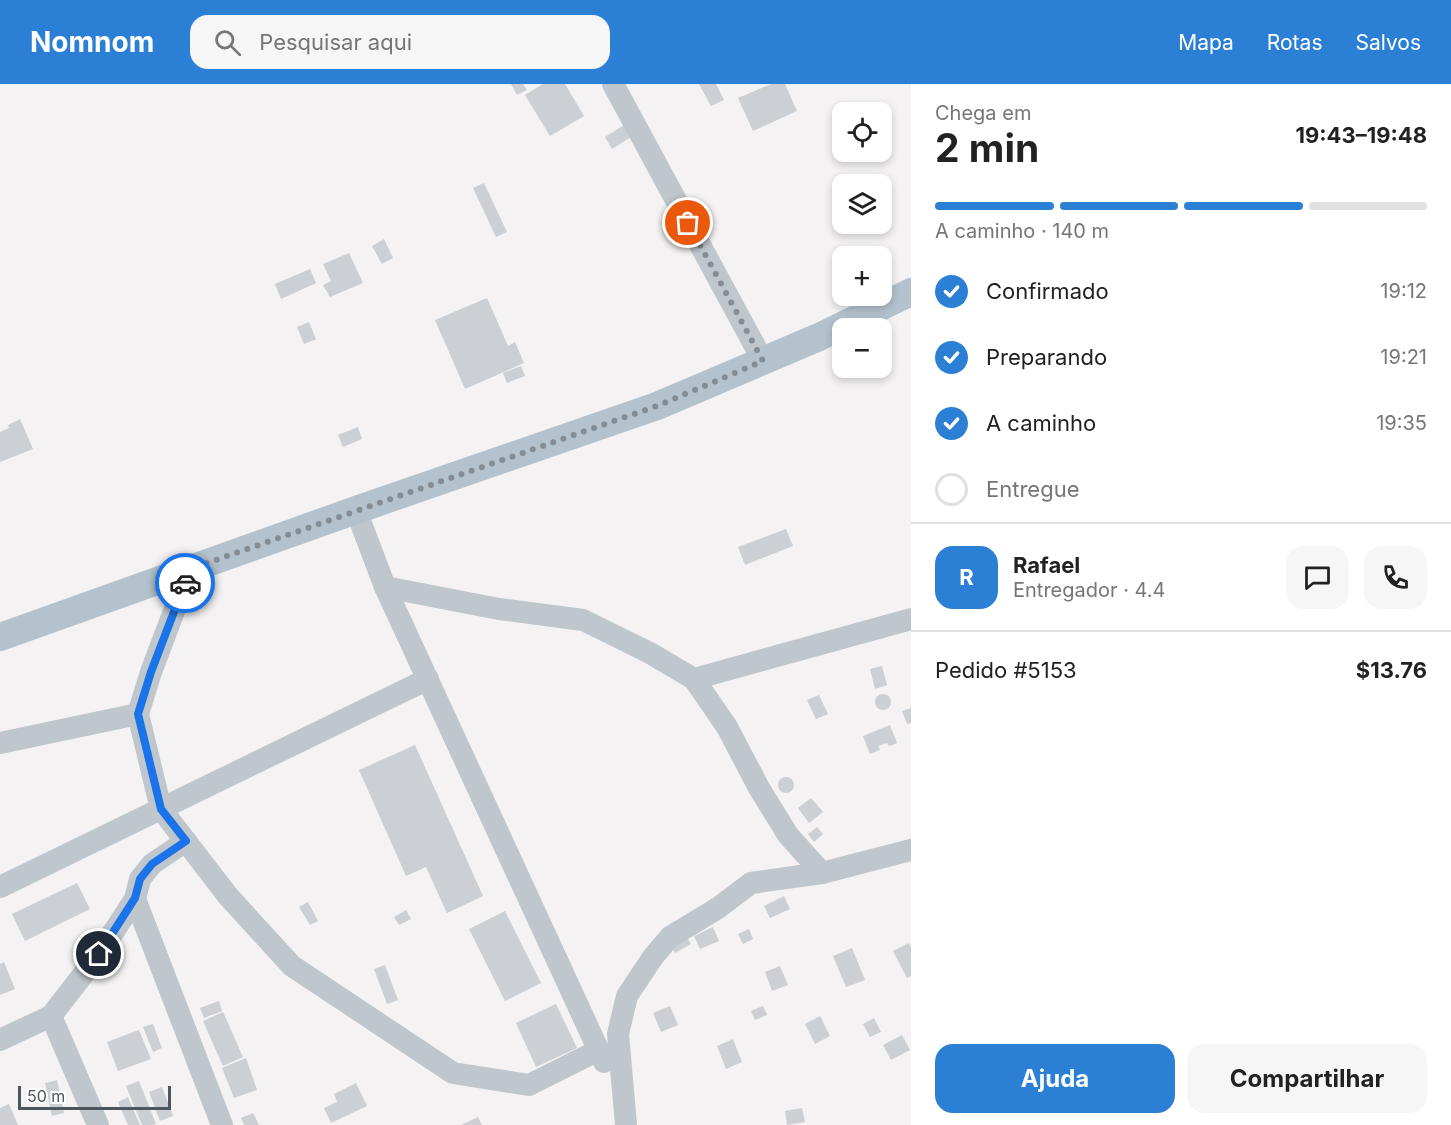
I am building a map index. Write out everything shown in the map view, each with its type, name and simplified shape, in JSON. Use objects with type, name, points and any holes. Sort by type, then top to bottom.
[{"type":"main road","points":[[0,637],[657,406],[819,337],[911,292]]},
{"type":"street","points":[[614,84],[763,361]]},
{"type":"street","points":[[356,510],[385,587],[599,1050],[626,1119]]},
{"type":"street","points":[[190,569],[151,672],[138,714],[161,809],[228,896],[292,966],[453,1073],[529,1085],[599,1050]]},
{"type":"street","points":[[385,587],[499,609],[584,620],[650,653],[693,679],[727,727],[759,788],[788,835],[822,873]]},
{"type":"street","points":[[693,679],[911,619]]},
{"type":"street","points":[[0,887],[428,680]]},
{"type":"street","points":[[0,743],[138,714]]},
{"type":"street","points":[[0,1040],[51,1016],[99,954],[135,898],[140,879],[152,864],[186,841]]},
{"type":"street","points":[[626,1119],[618,1034],[627,996],[653,957],[670,937],[718,908],[751,883],[822,873],[911,850]]},
{"type":"street","points":[[135,898],[222,1125]]},
{"type":"street","points":[[51,1016],[98,1125]]},
{"type":"building","points":[[511,84],[523,84],[527,90],[517,95]]},
{"type":"building","points":[[543,84],[565,84],[584,116],[550,136],[525,95]]},
{"type":"building","points":[[699,84],[716,84],[724,100],[711,106]]},
{"type":"building","points":[[771,84],[785,84],[797,111],[753,131],[738,98]]},
{"type":"building","points":[[624,125],[631,137],[612,149],[605,137]]},
{"type":"building","points":[[484,183],[507,232],[496,237],[473,188]]},
{"type":"building","points":[[384,239],[393,258],[382,264],[372,246]]},
{"type":"building","points":[[349,253],[363,283],[330,297],[323,285],[331,281],[323,264]]},
{"type":"building","points":[[310,269],[316,283],[281,299],[275,284]]},
{"type":"building","points":[[487,298],[508,346],[515,342],[524,363],[465,389],[435,320]]},
{"type":"building","points":[[309,322],[316,339],[304,344],[297,327]]},
{"type":"building","points":[[521,366],[525,376],[507,383],[503,373]]},
{"type":"building","points":[[20,419],[33,449],[0,462],[0,432]]},
{"type":"building","points":[[358,427],[362,439],[343,447],[338,435]]},
{"type":"building","points":[[786,529],[793,546],[745,565],[738,547]]},
{"type":"building","points":[[882,666],[887,685],[875,689],[870,669]]},
{"type":"building","points":[[883,694],[891,702],[883,710],[875,702]]},
{"type":"building","points":[[819,695],[828,714],[816,719],[807,700]]},
{"type":"building","points":[[911,708],[911,723],[907,724],[902,711]]},
{"type":"building","points":[[890,725],[897,743],[878,746],[880,750],[870,754],[863,736]]},
{"type":"building","points":[[415,745],[483,896],[447,913],[426,867],[406,876],[359,770]]},
{"type":"building","points":[[786,777],[794,785],[786,793],[778,785]]},
{"type":"building","points":[[811,798],[823,812],[809,823],[798,808]]},
{"type":"building","points":[[817,827],[823,834],[814,842],[808,834]]},
{"type":"building","points":[[77,883],[90,909],[25,941],[12,914]]},
{"type":"building","points":[[784,896],[790,909],[770,918],[764,906]]},
{"type":"building","points":[[308,902],[318,921],[310,925],[299,907]]},
{"type":"building","points":[[406,910],[411,919],[399,925],[394,917]]},
{"type":"building","points":[[505,911],[541,983],[505,1001],[469,929]]},
{"type":"building","points":[[713,927],[719,941],[700,949],[694,936]]},
{"type":"building","points":[[749,929],[753,939],[743,944],[738,934]]},
{"type":"building","points":[[684,933],[691,944],[675,953],[669,942]]},
{"type":"building","points":[[909,943],[911,976],[907,978],[893,951]]},
{"type":"building","points":[[852,948],[865,980],[846,987],[833,956]]},
{"type":"building","points":[[4,962],[15,989],[0,995],[0,964]]},
{"type":"building","points":[[385,965],[398,1000],[387,1004],[374,969]]},
{"type":"building","points":[[780,966],[788,985],[772,991],[765,972]]},
{"type":"building","points":[[219,1001],[222,1011],[204,1018],[200,1008]]},
{"type":"building","points":[[556,1004],[577,1048],[536,1067],[516,1023]]},
{"type":"building","points":[[670,1006],[678,1025],[661,1032],[653,1013]]},
{"type":"building","points":[[763,1006],[767,1015],[755,1020],[751,1011]]},
{"type":"building","points":[[223,1012],[243,1057],[223,1066],[203,1021]]},
{"type":"building","points":[[820,1016],[830,1036],[815,1044],[805,1024]]},
{"type":"building","points":[[874,1018],[881,1032],[870,1037],[863,1024]]},
{"type":"building","points":[[153,1024],[162,1048],[153,1052],[143,1027]]},
{"type":"building","points":[[139,1030],[151,1059],[118,1071],[107,1042]]},
{"type":"building","points":[[902,1035],[910,1050],[891,1060],[883,1045]]},
{"type":"building","points":[[733,1039],[742,1062],[726,1069],[717,1046]]},
{"type":"building","points":[[246,1058],[257,1090],[234,1098],[222,1068]]},
{"type":"building","points":[[57,1080],[64,1113],[52,1116],[45,1083]]},
{"type":"building","points":[[139,1081],[156,1124],[142,1125],[126,1086]]},
{"type":"building","points":[[356,1083],[367,1106],[331,1123],[324,1108],[337,1102],[334,1094]]},
{"type":"building","points":[[162,1087],[173,1116],[160,1121],[149,1092]]},
{"type":"building","points":[[128,1097],[140,1125],[128,1125],[118,1102]]},
{"type":"building","points":[[9,1104],[18,1125],[0,1125],[0,1108]]},
{"type":"building","points":[[802,1108],[805,1122],[787,1125],[785,1111]]},
{"type":"building","points":[[253,1113],[259,1125],[244,1125],[241,1118]]},
{"type":"building","points":[[478,1117],[482,1125],[461,1125]]},
{"type":"way so far","points":[[185,583],[190,569],[657,406],[763,361],[688,223]]},
{"type":"route","points":[[99,954],[135,898],[140,879],[152,864],[186,841],[161,809],[138,714],[151,672],[185,583]]}]
